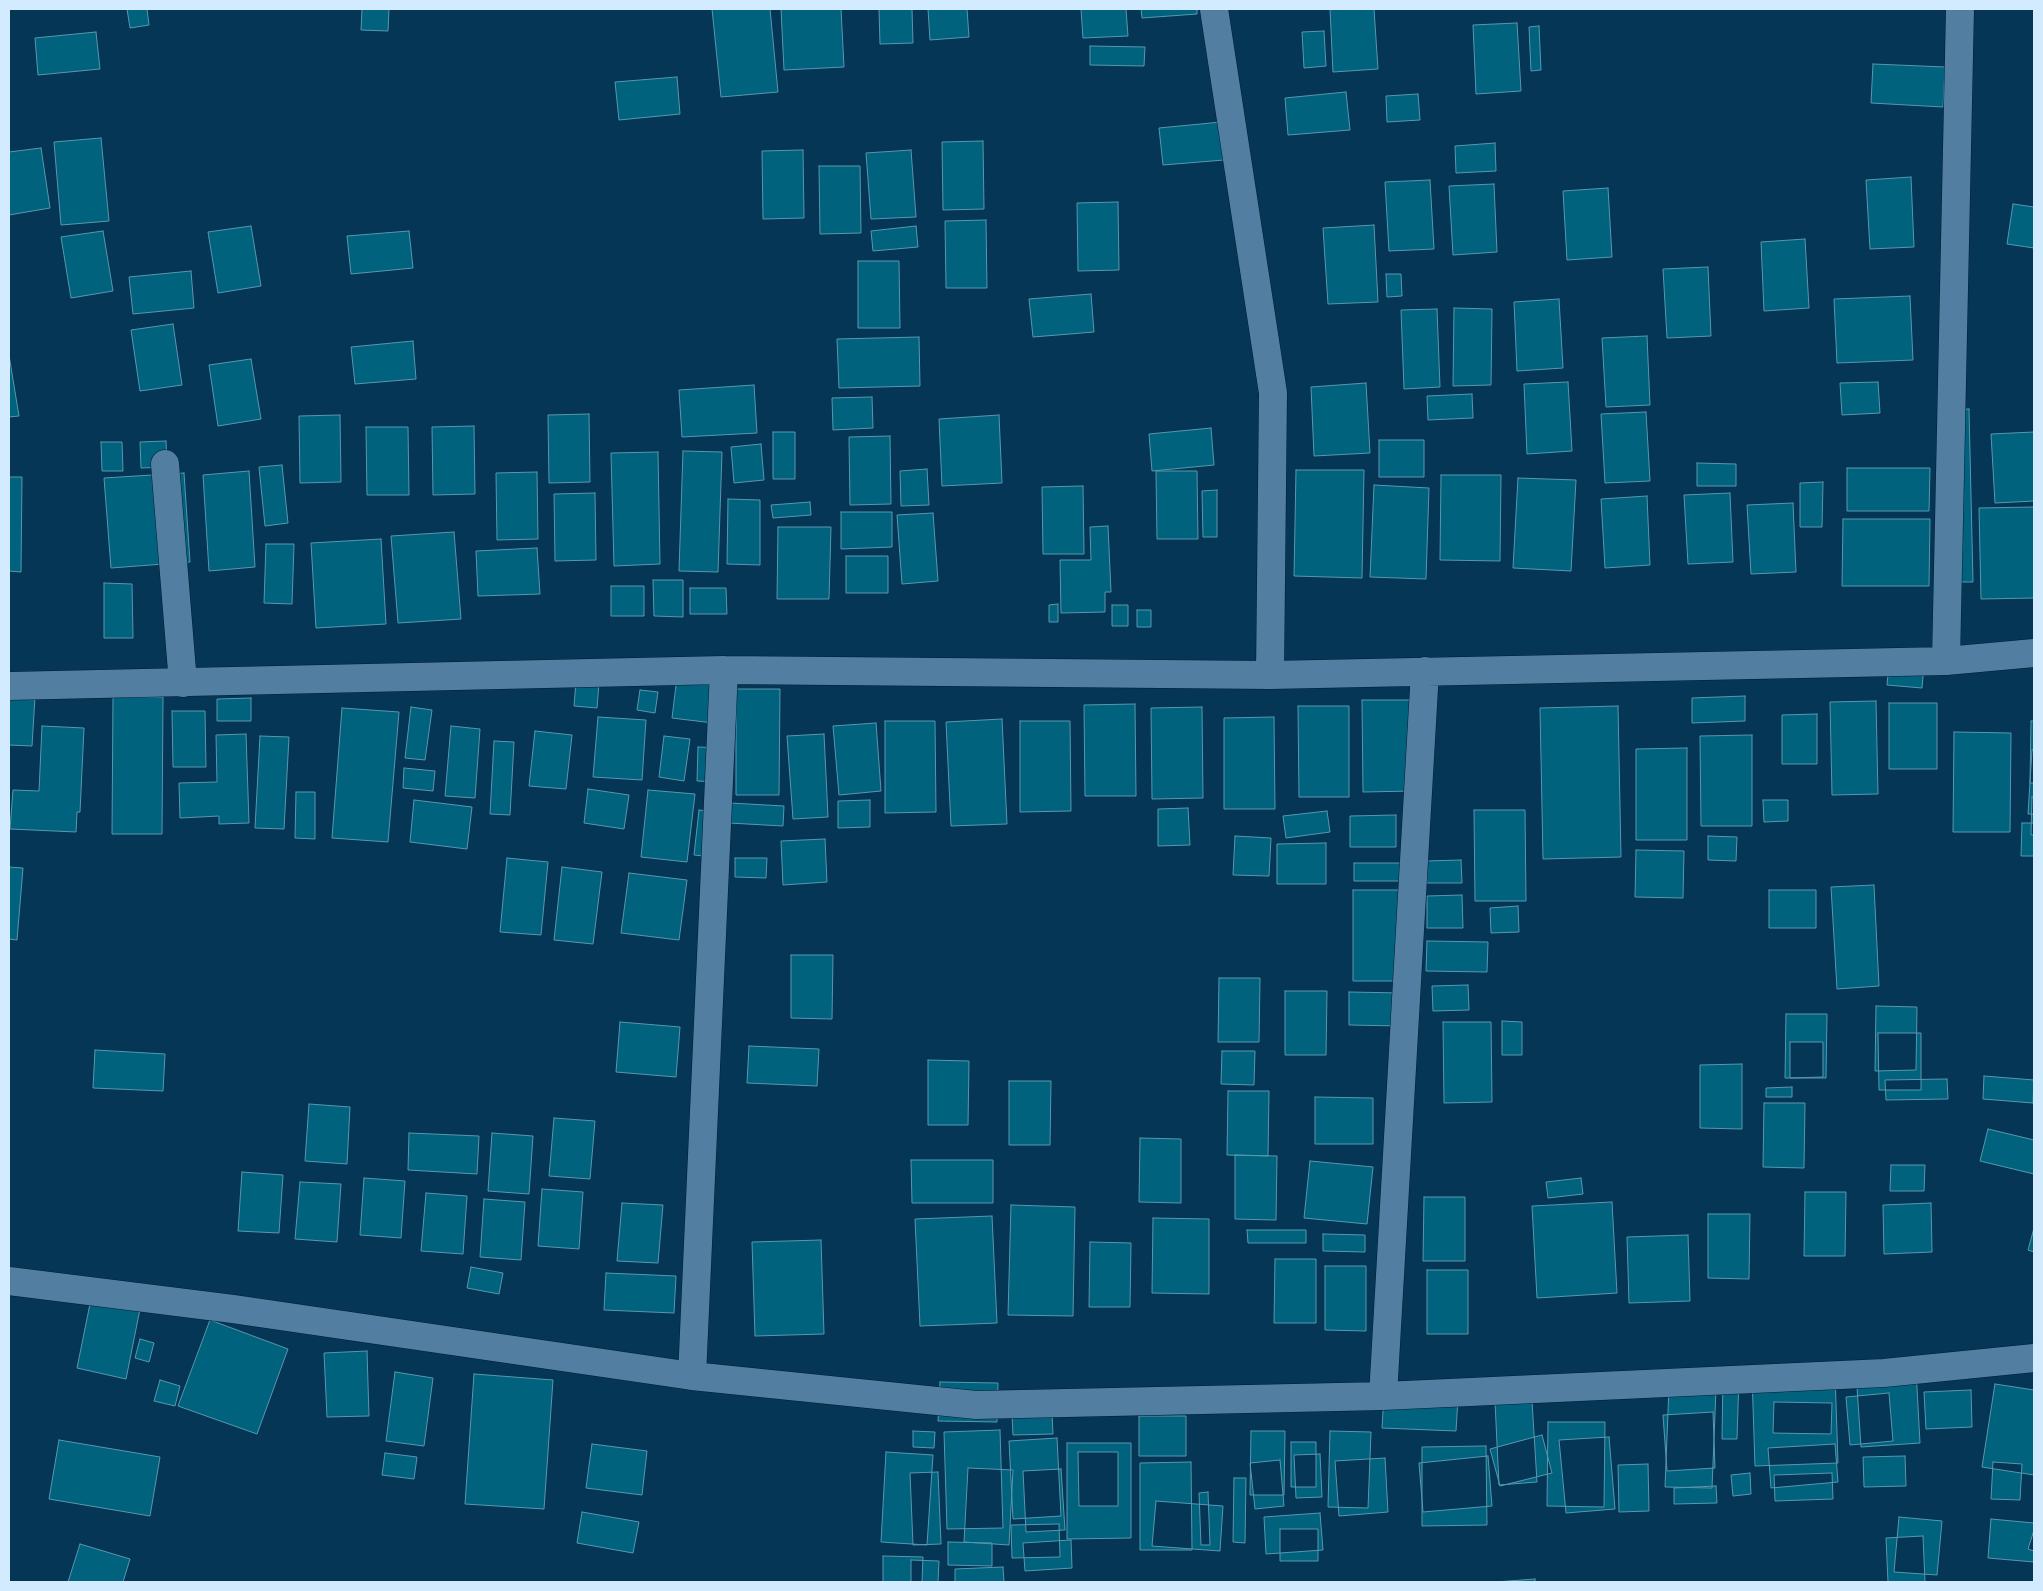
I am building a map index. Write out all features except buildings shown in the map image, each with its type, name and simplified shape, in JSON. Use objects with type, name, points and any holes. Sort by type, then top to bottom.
[{"type":"street","points":[[1214,9],[1272,393],[1270,675]]},
{"type":"street","points":[[1946,661],[1960,9]]},
{"type":"street","points":[[165,464],[183,683]]},
{"type":"street","points":[[9,686],[724,670],[1270,675],[1946,661],[2034,653]]},
{"type":"street","points":[[692,1376],[724,670]]},
{"type":"street","points":[[1383,1396],[1425,671]]},
{"type":"street","points":[[9,1281],[233,1309],[692,1376],[976,1405],[1383,1396],[1884,1373],[2034,1358]]}]
